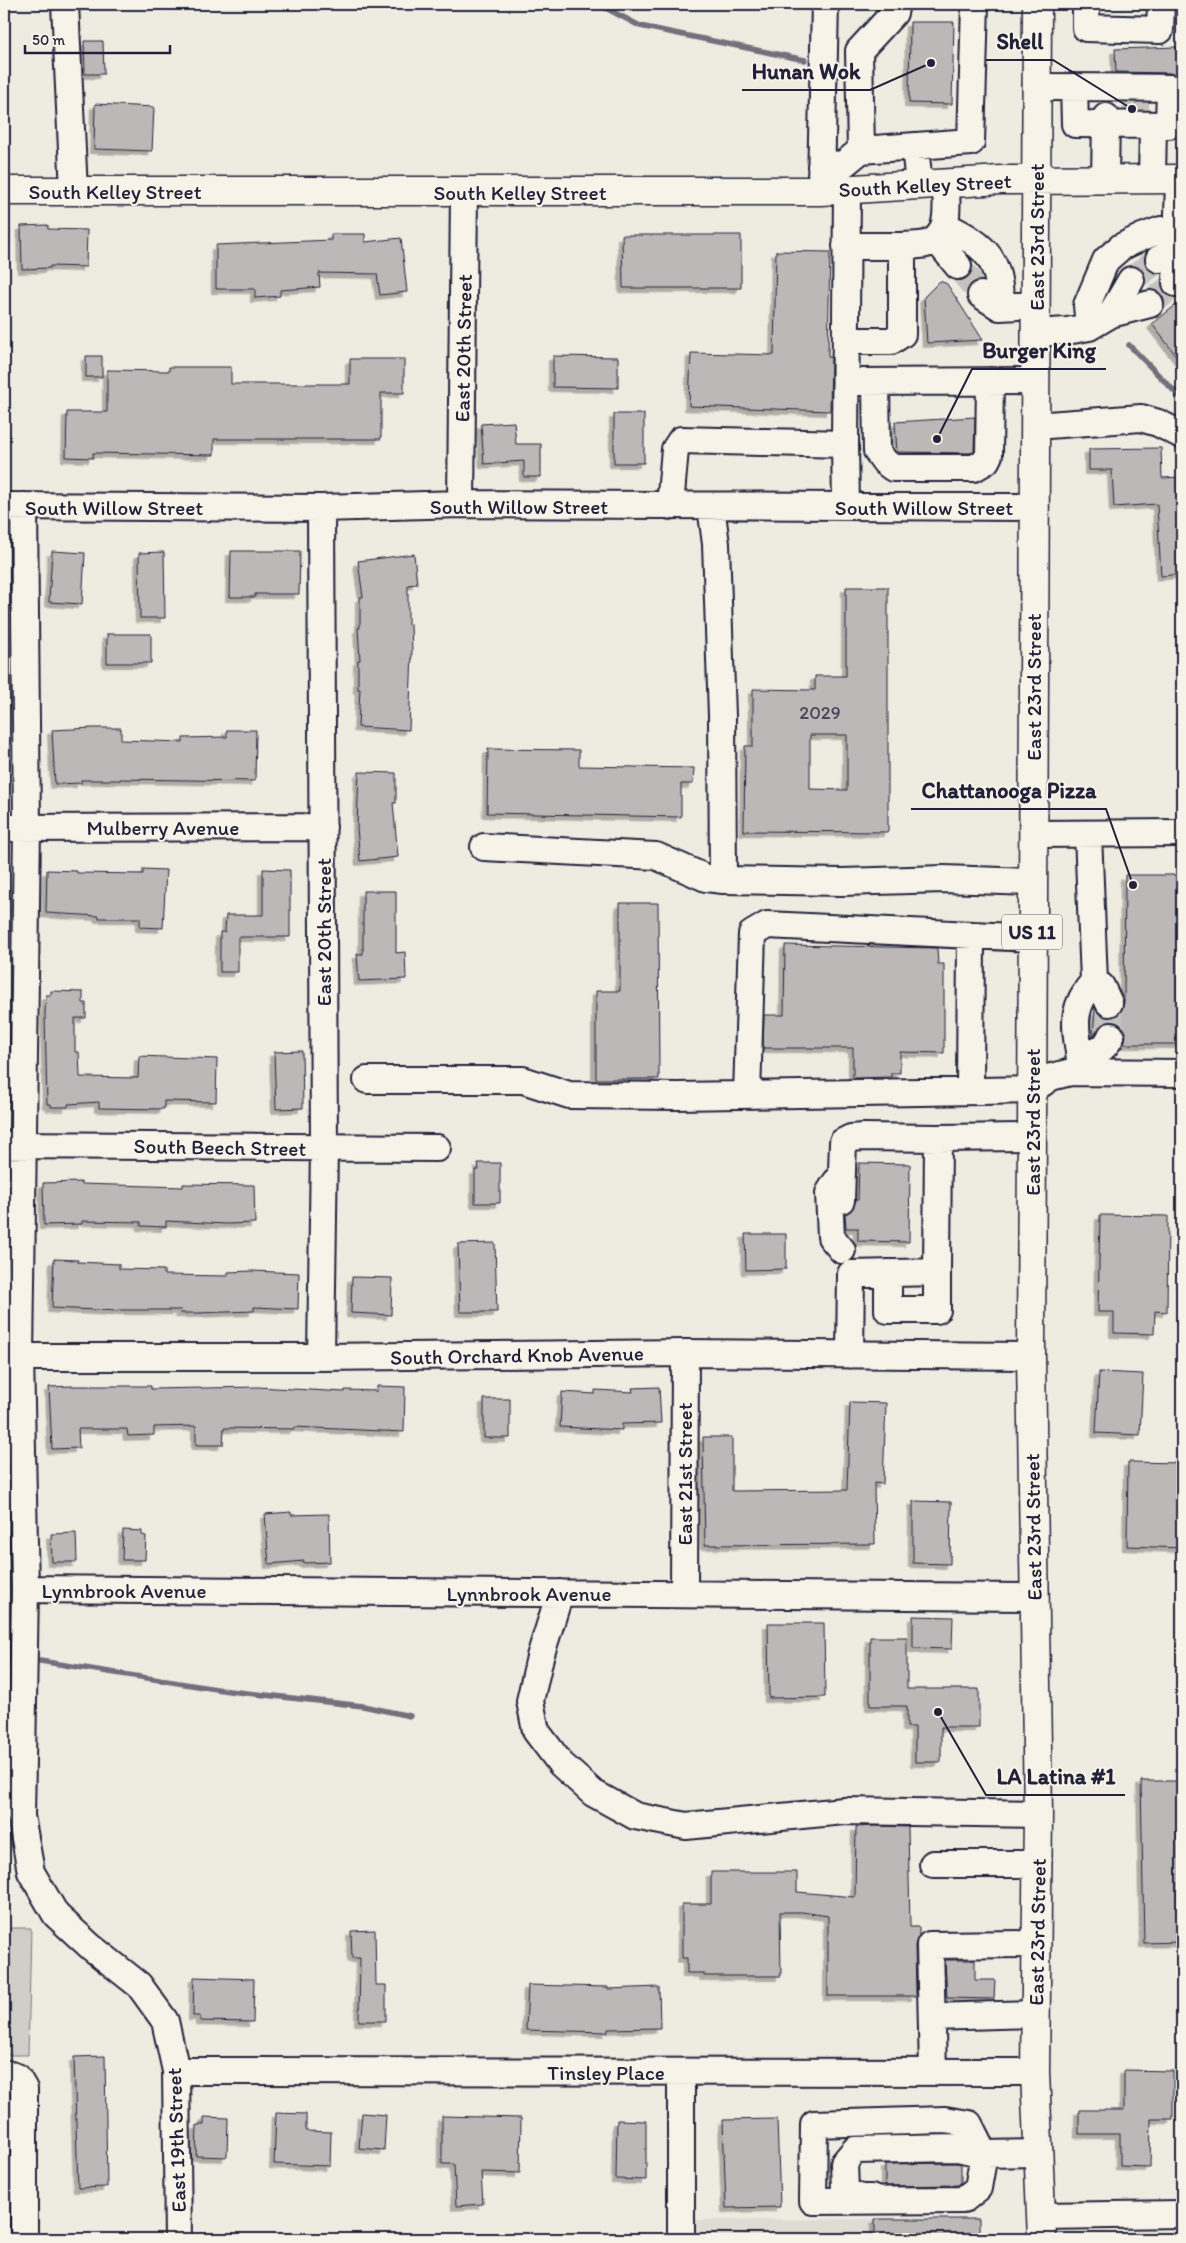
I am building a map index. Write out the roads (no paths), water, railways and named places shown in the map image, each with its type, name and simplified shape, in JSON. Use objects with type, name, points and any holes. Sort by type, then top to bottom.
[{"type":"main road","name":"East 23rd Street","points":[[1036,4],[1031,1356],[1038,1814],[1035,2072],[1041,2227]]},
{"type":"main road","name":"South Kelley Street","points":[[4,190],[464,192],[830,182],[918,185],[1036,179],[1181,179]]},
{"type":"street","points":[[65,4],[74,191]]},
{"type":"street","points":[[825,4],[830,182],[846,246],[846,506]]},
{"type":"street","points":[[860,150],[859,51],[894,13],[896,4]]},
{"type":"street","points":[[830,182],[844,164],[860,150],[971,142],[975,4]]},
{"type":"street","points":[[1086,4],[1086,28],[1160,30],[1161,4]]},
{"type":"street","points":[[1036,87],[1074,87],[1106,106],[1139,110]]},
{"type":"street","points":[[1074,87],[1075,124],[1106,106],[1139,110]]},
{"type":"street","points":[[1105,179],[1106,106]]},
{"type":"street","points":[[1139,110],[1152,178]]},
{"type":"street","points":[[915,146],[918,185]]},
{"type":"street","points":[[1176,283],[1171,247],[1181,179]]},
{"type":"street","points":[[946,184],[941,232],[958,266]]},
{"type":"street","name":"East 20th Street","points":[[461,504],[464,192]]},
{"type":"street","points":[[1089,327],[1087,305],[1106,260],[1121,247],[1161,230],[1171,247]]},
{"type":"street","points":[[846,246],[927,244],[941,232]]},
{"type":"street","points":[[941,232],[970,238],[994,262],[1000,285],[990,301],[1035,305]]},
{"type":"street","points":[[846,341],[891,341],[902,334],[902,246]]},
{"type":"street","points":[[1111,314],[1131,280]]},
{"type":"street","points":[[1035,333],[1067,331],[1089,327],[1111,314],[1150,304]]},
{"type":"street","points":[[876,382],[877,451],[885,462],[893,468],[974,468],[986,461],[989,454],[990,381]]},
{"type":"street","points":[[845,382],[1035,381]]},
{"type":"street","points":[[1035,426],[1141,418],[1158,423],[1182,435]]},
{"type":"street","points":[[670,506],[675,449],[681,440],[845,444]]},
{"type":"street","name":"South Willow Street","points":[[14,506],[321,508],[461,504],[1034,507]]},
{"type":"street","name":"East 19th Street","points":[[14,506],[16,828],[12,1357],[25,1589],[12,1816],[31,1872],[56,1915],[91,1947],[139,1985],[165,2021],[176,2071],[178,2239]]},
{"type":"street","points":[[711,506],[716,544],[722,708],[723,880]]},
{"type":"street","name":"East 20th Street","points":[[321,508],[324,1148],[321,1357]]},
{"type":"street","name":"Mulberry Avenue","points":[[16,828],[323,827]]},
{"type":"street","points":[[1033,834],[1182,833]]},
{"type":"street","points":[[1080,1064],[1075,1023],[1077,1006],[1084,992],[1094,981],[1088,834]]},
{"type":"street","points":[[484,847],[656,856],[706,878],[723,880],[842,882],[944,879],[1032,882]]},
{"type":"street","points":[[747,1095],[752,934],[767,925],[1032,938]]},
{"type":"street","points":[[970,935],[970,1091]]},
{"type":"street","points":[[1094,981],[1101,986],[1109,1003]]},
{"type":"street","points":[[367,1080],[523,1080],[569,1095],[747,1095],[1032,1090],[1051,1077],[1071,1072],[1108,1045],[1111,1036]]},
{"type":"street","points":[[1080,1064],[1182,1073]]},
{"type":"street","points":[[841,1200],[843,1142],[851,1138],[1032,1137]]},
{"type":"street","points":[[888,1273],[888,1310],[937,1310],[938,1138]]},
{"type":"street","name":"South Beech Street","points":[[14,1144],[436,1148]]},
{"type":"street","points":[[841,1173],[829,1193],[831,1237],[845,1251],[888,1273],[937,1272]]},
{"type":"street","points":[[845,1251],[850,1355]]},
{"type":"street","name":"South Orchard Knob Avenue","points":[[12,1357],[321,1357],[684,1353],[1031,1356]]},
{"type":"street","name":"East 21st Street","points":[[684,1353],[684,1594]]},
{"type":"street","name":"Lynnbrook Avenue","points":[[25,1589],[1034,1598]]},
{"type":"street","points":[[560,1593],[540,1657],[530,1701],[536,1731],[561,1764],[593,1793],[635,1816],[686,1826],[844,1811],[1038,1814]]},
{"type":"street","points":[[933,1864],[1038,1864]]},
{"type":"street","points":[[933,2072],[930,1945],[1037,1944]]},
{"type":"street","points":[[932,2017],[1036,2014]]},
{"type":"street","name":"Tinsley Place","points":[[176,2071],[1035,2072]]},
{"type":"street","points":[[681,2072],[681,2239]]},
{"type":"street","points":[[10,2075],[24,2089],[17,2226]]},
{"type":"street","points":[[946,2120],[969,2124],[984,2154],[978,2188],[963,2200],[813,2201],[814,2124],[946,2120]]},
{"type":"street","points":[[978,2188],[960,2195],[860,2198],[845,2190],[844,2163],[855,2150],[958,2148],[984,2154],[1038,2153]]},
{"type":"street","points":[[1041,2227],[1182,2214]]},
{"type":"waterway","points":[[598,4],[640,26],[805,60]]},
{"type":"waterway","points":[[1129,345],[1182,399]]},
{"type":"waterway","points":[[4,1656],[8,1657]]},
{"type":"waterway","points":[[40,1661],[229,1691],[363,1706],[410,1716]]},
{"type":"tunnel","points":[[1136,96],[1136,118]]},
{"type":"tunnel","points":[[1131,280],[1159,259]]},
{"type":"tunnel","points":[[958,266],[981,295]]},
{"type":"tunnel","points":[[1150,304],[1176,283]]},
{"type":"tunnel","points":[[1109,1003],[1111,1036]]},
{"type":"place","name":"Hunan Wok","points":[[931,63]]},
{"type":"place","name":"Shell","points":[[1132,109]]},
{"type":"place","name":"Burger King","points":[[937,439]]},
{"type":"place","name":"Chattanooga Pizza","points":[[1133,885]]},
{"type":"place","name":"LA Latina #1","points":[[938,1712]]}]
